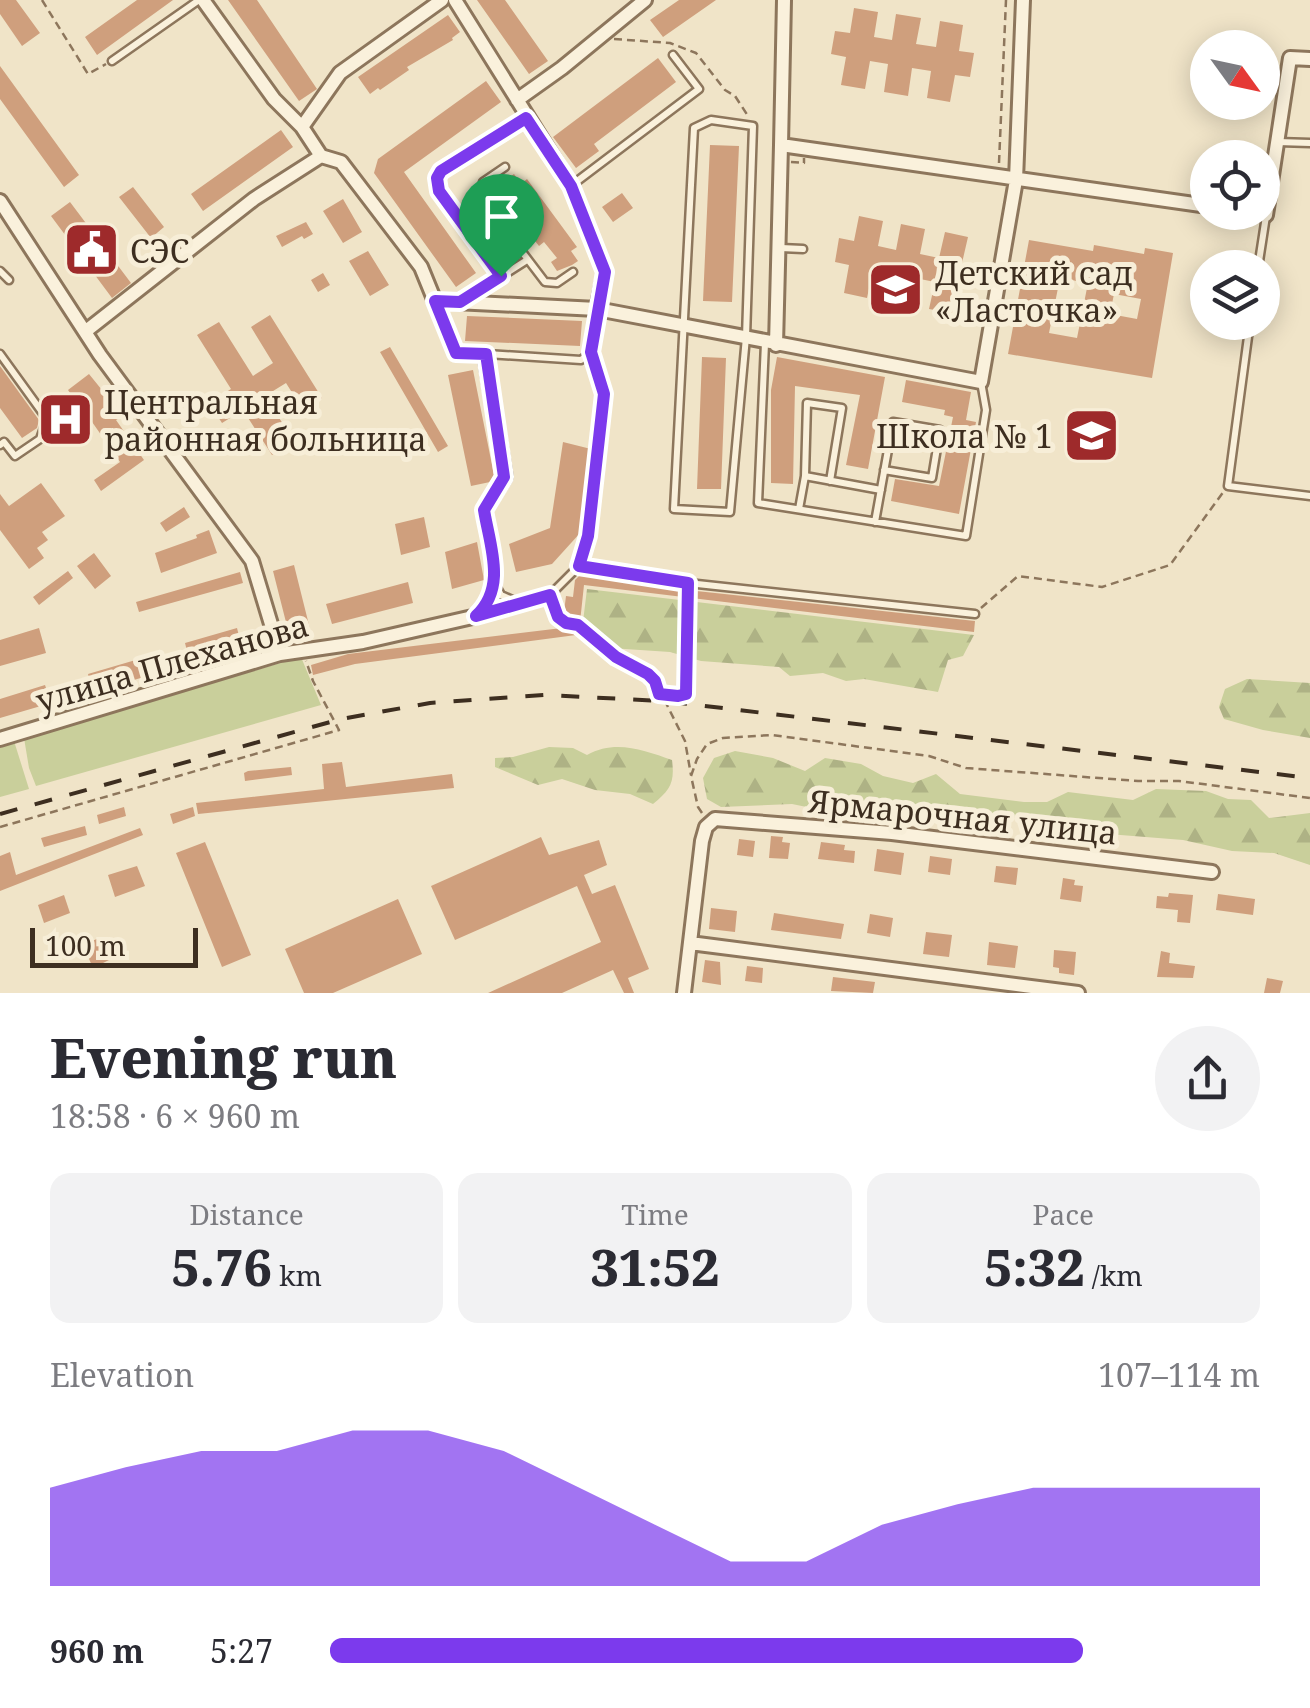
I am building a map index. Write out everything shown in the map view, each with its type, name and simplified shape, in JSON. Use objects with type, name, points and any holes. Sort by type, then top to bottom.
[{"type":"street","points":[[201,0],[274,99],[302,126],[320,156]]},
{"type":"street","points":[[302,126],[340,73],[442,0]]},
{"type":"street","points":[[454,0],[571,186],[605,272],[598,309]]},
{"type":"street","points":[[517,100],[645,0]]},
{"type":"street","points":[[770,343],[781,248],[784,0]]},
{"type":"street","points":[[435,301],[598,309],[981,382],[1016,180],[1023,0]]},
{"type":"street","points":[[1276,140],[1290,58],[1310,59]]},
{"type":"street","points":[[781,146],[1190,204]]},
{"type":"street","points":[[86,331],[254,199],[320,156],[334,158],[348,168],[421,268],[456,353],[486,354],[504,477],[484,510],[496,586],[485,608],[476,616]]},
{"type":"street","name":"улица Плеханова","points":[[1,203],[146,421],[256,568],[280,654]]},
{"type":"street","name":"улица Плеханова","points":[[0,739],[280,654],[363,642],[476,616]]},
{"type":"street","name":"Ярмарочная улица","points":[[710,822],[722,817],[892,833],[1212,872]]},
{"type":"street","points":[[684,993],[702,841],[710,822]]},
{"type":"street","points":[[690,943],[1078,993]]},
{"type":"lane","points":[[112,61],[201,0]]},
{"type":"lane","points":[[571,186],[699,89],[673,54]]},
{"type":"lane","points":[[501,276],[439,191],[437,178],[441,171],[526,118]]},
{"type":"lane","points":[[711,120],[753,126],[746,337],[730,512],[674,509],[694,128],[711,120]]},
{"type":"lane","points":[[1280,142],[1310,142]]},
{"type":"lane","points":[[506,167],[484,182],[481,198],[545,282],[557,283],[573,272]]},
{"type":"lane","points":[[781,248],[803,248]]},
{"type":"lane","points":[[460,302],[527,260]]},
{"type":"lane","points":[[0,270],[9,280]]},
{"type":"lane","points":[[476,616],[550,595],[579,566],[588,536],[604,394],[591,352],[598,309]]},
{"type":"lane","points":[[1248,340],[1228,486],[1310,496]]},
{"type":"lane","points":[[770,343],[758,503],[966,536],[986,410],[981,382]]},
{"type":"lane","points":[[486,354],[581,360],[591,352]]},
{"type":"lane","points":[[0,354],[47,419],[40,439],[14,456],[1,441]]},
{"type":"lane","points":[[799,510],[805,476],[808,404],[842,408],[830,481]]},
{"type":"lane","points":[[875,522],[880,490],[893,422],[940,430],[932,478],[884,470]]},
{"type":"lane","points":[[805,476],[880,490]]},
{"type":"lane","points":[[579,566],[688,583],[975,614]]},
{"type":"lane","points":[[496,586],[500,595],[520,604]]},
{"type":"path","points":[[42,0],[88,74],[112,61]]},
{"type":"path","points":[[998,177],[1006,0]]},
{"type":"path","points":[[975,614],[1018,576],[1102,587],[1170,565],[1228,486]]},
{"type":"path","points":[[659,694],[686,694],[688,583]]},
{"type":"path","points":[[550,595],[558,617],[578,625],[616,657],[655,681],[685,741],[698,807],[710,822]]},
{"type":"path","points":[[0,827],[338,730],[313,681],[303,650]]},
{"type":"path","points":[[691,776],[708,744],[722,738],[772,736],[929,756],[966,768],[1180,781],[1310,798]]},
{"type":"green space","points":[[587,589],[974,635],[963,656],[948,660],[938,692],[864,679],[846,681],[823,673],[790,676],[779,667],[701,661],[670,652],[595,647],[581,638]]},
{"type":"green space","points":[[301,657],[321,705],[36,786],[24,738]]},
{"type":"green space","points":[[1247,679],[1310,683],[1310,738],[1224,719],[1219,707],[1225,689]]},
{"type":"green space","points":[[14,741],[29,789],[0,797],[0,745]]},
{"type":"green space","points":[[549,747],[573,748],[587,755],[608,748],[640,750],[672,760],[672,780],[653,804],[630,794],[595,790],[562,779],[538,785],[495,767],[495,758]]},
{"type":"green space","points":[[735,751],[773,758],[805,771],[825,758],[861,764],[883,776],[913,783],[936,774],[960,794],[1024,802],[1047,802],[1068,792],[1133,800],[1156,789],[1206,791],[1228,799],[1251,800],[1269,818],[1310,813],[1310,865],[1274,853],[1232,851],[1183,840],[1108,834],[1062,823],[998,816],[956,820],[911,813],[885,817],[836,813],[792,804],[721,807],[707,799],[703,778],[714,758]]},
{"type":"building","points":[[0,0],[16,0],[40,33],[22,46],[0,14]]},
{"type":"building","points":[[137,0],[173,0],[97,55],[85,37]]},
{"type":"building","points":[[228,0],[257,0],[317,89],[299,101]]},
{"type":"building","points":[[477,0],[505,0],[548,61],[529,74]]},
{"type":"building","points":[[679,0],[716,0],[663,37],[650,20]]},
{"type":"building","points":[[854,8],[878,12],[874,37],[892,40],[896,14],[921,18],[916,44],[936,47],[940,21],[963,25],[959,51],[974,53],[970,77],[955,75],[950,102],[927,98],[931,71],[912,68],[908,96],[884,92],[888,64],[870,61],[865,89],[841,85],[846,57],[831,54],[835,31],[850,33]]},
{"type":"building","points":[[448,15],[460,32],[453,40],[370,94],[358,77]]},
{"type":"building","points":[[658,58],[676,82],[594,144],[599,151],[576,168],[553,137]]},
{"type":"building","points":[[0,66],[79,175],[64,187],[0,99]]},
{"type":"building","points":[[486,81],[501,102],[404,172],[476,273],[456,287],[374,173],[378,159]]},
{"type":"building","points":[[281,130],[293,147],[203,211],[191,194]]},
{"type":"building","points":[[710,145],[739,146],[732,302],[703,301]]},
{"type":"building","points":[[514,174],[521,184],[527,179],[577,247],[571,251],[578,261],[557,271],[551,262],[557,258],[544,242],[539,246],[500,197],[505,193],[499,185]]},
{"type":"building","points":[[133,187],[164,227],[151,238],[119,197]]},
{"type":"building","points":[[622,193],[633,208],[613,222],[602,207]]},
{"type":"building","points":[[343,199],[362,232],[343,243],[323,211]]},
{"type":"building","name":"СЭС","points":[[70,202],[131,283],[112,298],[51,216]]},
{"type":"building","points":[[859,216],[883,221],[878,246],[896,250],[901,224],[925,229],[920,254],[939,258],[945,232],[968,237],[962,263],[978,266],[973,289],[958,286],[952,313],[929,309],[935,282],[915,278],[910,306],[886,301],[891,273],[873,269],[867,298],[844,293],[849,265],[835,262],[839,238],[854,241]]},
{"type":"building","points":[[306,222],[313,234],[282,247],[276,236]]},
{"type":"building","points":[[1029,240],[1093,251],[1094,245],[1144,254],[1145,248],[1173,253],[1152,378],[1008,354]],"holes":[[[1060,278],[1088,283],[1077,338],[1049,333]],[[1114,294],[1141,299],[1137,319],[1110,314]]]},
{"type":"building","points":[[368,251],[389,285],[370,296],[349,261]]},
{"type":"building","points":[[323,273],[330,285],[318,292],[311,280]]},
{"type":"building","points":[[270,315],[322,398],[303,410],[286,383],[265,396],[294,441],[272,455],[243,410],[222,423],[209,403],[231,389],[197,335],[219,322],[253,376],[273,363],[251,327]]},
{"type":"building","points":[[467,316],[582,321],[580,346],[465,341]]},
{"type":"building","points":[[390,347],[448,446],[438,452],[380,352]]},
{"type":"building","points":[[702,357],[726,358],[721,489],[697,489]]},
{"type":"building","points":[[777,357],[885,377],[868,469],[846,465],[860,395],[795,386],[793,484],[771,483],[771,390]]},
{"type":"building","points":[[0,366],[39,420],[37,428],[22,438],[0,408]]},
{"type":"building","points":[[473,370],[494,475],[490,482],[471,486],[448,375]]},
{"type":"building","points":[[89,374],[123,416],[116,420],[144,460],[101,491],[94,480],[120,462],[90,419],[63,438],[56,427],[81,409],[68,390]]},
{"type":"building","points":[[906,380],[971,392],[966,420],[976,422],[959,514],[891,501],[895,479],[939,486],[953,417],[944,415],[945,410],[902,402]]},
{"type":"building","points":[[563,442],[591,449],[581,532],[552,564],[516,572],[509,544],[550,528]]},
{"type":"building","points":[[41,483],[65,516],[42,532],[48,540],[37,548],[44,558],[29,569],[0,530],[0,494],[9,506]]},
{"type":"building","points":[[184,507],[190,517],[166,532],[160,523]]},
{"type":"building","points":[[424,517],[430,547],[401,555],[395,524]]},
{"type":"building","points":[[209,530],[217,553],[161,573],[155,553]]},
{"type":"building","points":[[477,542],[484,580],[452,589],[445,552]]},
{"type":"building","points":[[94,553],[111,576],[95,589],[77,566]]},
{"type":"building","points":[[294,565],[310,629],[289,634],[273,571]]},
{"type":"building","points":[[68,571],[73,578],[39,605],[33,597]]},
{"type":"building","points":[[240,572],[243,583],[139,612],[136,602]]},
{"type":"building","points":[[581,574],[687,590],[975,621],[974,632],[584,585],[580,622],[575,622],[576,635],[355,664],[313,675],[311,665],[348,654],[562,628],[566,596],[573,597],[575,580]]},
{"type":"building","points":[[408,582],[413,603],[332,624],[326,604]]},
{"type":"building","points":[[39,628],[46,653],[0,666],[0,640]]},
{"type":"building","points":[[237,628],[242,648],[190,663],[185,643]]},
{"type":"building","points":[[139,659],[144,677],[93,692],[88,674]]},
{"type":"building","points":[[45,685],[51,703],[0,718],[0,699]]},
{"type":"building","points":[[342,762],[346,787],[452,774],[454,788],[198,814],[196,803],[324,789],[322,764]]},
{"type":"building","points":[[291,767],[292,775],[245,781],[244,773],[248,771]]},
{"type":"building","points":[[124,807],[126,816],[99,824],[97,815]]},
{"type":"building","points":[[193,807],[195,816],[173,824],[170,814]]},
{"type":"building","points":[[85,826],[87,835],[44,847],[41,838]]},
{"type":"building","points":[[140,828],[143,835],[0,891],[0,856],[10,852],[16,875]]},
{"type":"building","points":[[771,836],[783,837],[782,842],[790,843],[788,859],[769,858]]},
{"type":"building","points":[[541,837],[549,855],[599,840],[607,865],[584,875],[592,894],[615,885],[649,969],[628,978],[634,993],[624,993],[613,970],[562,993],[488,993],[601,942],[577,886],[455,940],[431,886]]},
{"type":"building","points":[[739,839],[755,841],[753,857],[737,855]]},
{"type":"building","points":[[205,842],[251,955],[222,967],[176,853]]},
{"type":"building","points":[[821,842],[845,845],[844,850],[855,851],[854,863],[818,859]]},
{"type":"building","points":[[877,849],[904,853],[901,875],[874,871]]},
{"type":"building","points":[[930,856],[952,859],[950,875],[928,872]]},
{"type":"building","points":[[137,866],[145,886],[115,897],[108,875]]},
{"type":"building","points":[[996,866],[1018,868],[1016,885],[994,882]]},
{"type":"building","points":[[1063,878],[1083,886],[1081,902],[1060,899]]},
{"type":"building","points":[[1169,893],[1193,895],[1190,923],[1177,922],[1178,910],[1156,908],[1157,896],[1168,897]]},
{"type":"building","points":[[1218,894],[1255,899],[1253,915],[1216,910]]},
{"type":"building","points":[[64,895],[70,913],[44,923],[38,905]]},
{"type":"building","points":[[398,899],[422,954],[333,993],[304,993],[285,949]]},
{"type":"building","points":[[711,908],[737,911],[735,932],[709,929]]},
{"type":"building","points":[[774,913],[844,924],[841,939],[771,930]]},
{"type":"building","points":[[870,914],[893,918],[890,937],[867,933]]},
{"type":"building","points":[[926,932],[952,935],[949,957],[923,954]]},
{"type":"building","points":[[99,938],[109,960],[93,968],[83,945]]},
{"type":"building","points":[[989,942],[1018,946],[1015,968],[987,965]]},
{"type":"building","points":[[1054,950],[1076,952],[1074,975],[1059,973],[1059,968],[1053,967]]},
{"type":"building","points":[[1161,951],[1170,953],[1169,963],[1195,966],[1193,978],[1157,977]]},
{"type":"building","points":[[705,960],[720,962],[721,985],[702,982]]},
{"type":"building","points":[[747,966],[763,968],[762,983],[745,981]]},
{"type":"building","points":[[833,977],[875,982],[873,993],[831,991]]},
{"type":"building","points":[[1267,978],[1283,981],[1280,993],[1264,993]]},
{"type":"railway","points":[[0,814],[341,719],[430,703],[544,695],[663,701],[1310,778]]},
{"type":"place","name":"СЭС","points":[[91,250]]},
{"type":"place","name":"Детский сад «Ласточка»","points":[[896,290]]},
{"type":"place","name":"Центральная районная больница","points":[[65,419]]},
{"type":"place","name":"Школа № 1","points":[[1092,435]]},
{"type":"route","points":[[526,118],[571,186],[605,272],[591,352],[604,394],[588,536],[579,566],[688,583],[686,694],[659,694],[648,674],[616,657],[578,625],[558,617],[550,595],[476,616],[492,598],[496,586],[484,510],[504,477],[486,354],[456,353],[435,301],[460,302],[501,276],[439,191],[437,178],[441,171],[526,118]]}]
